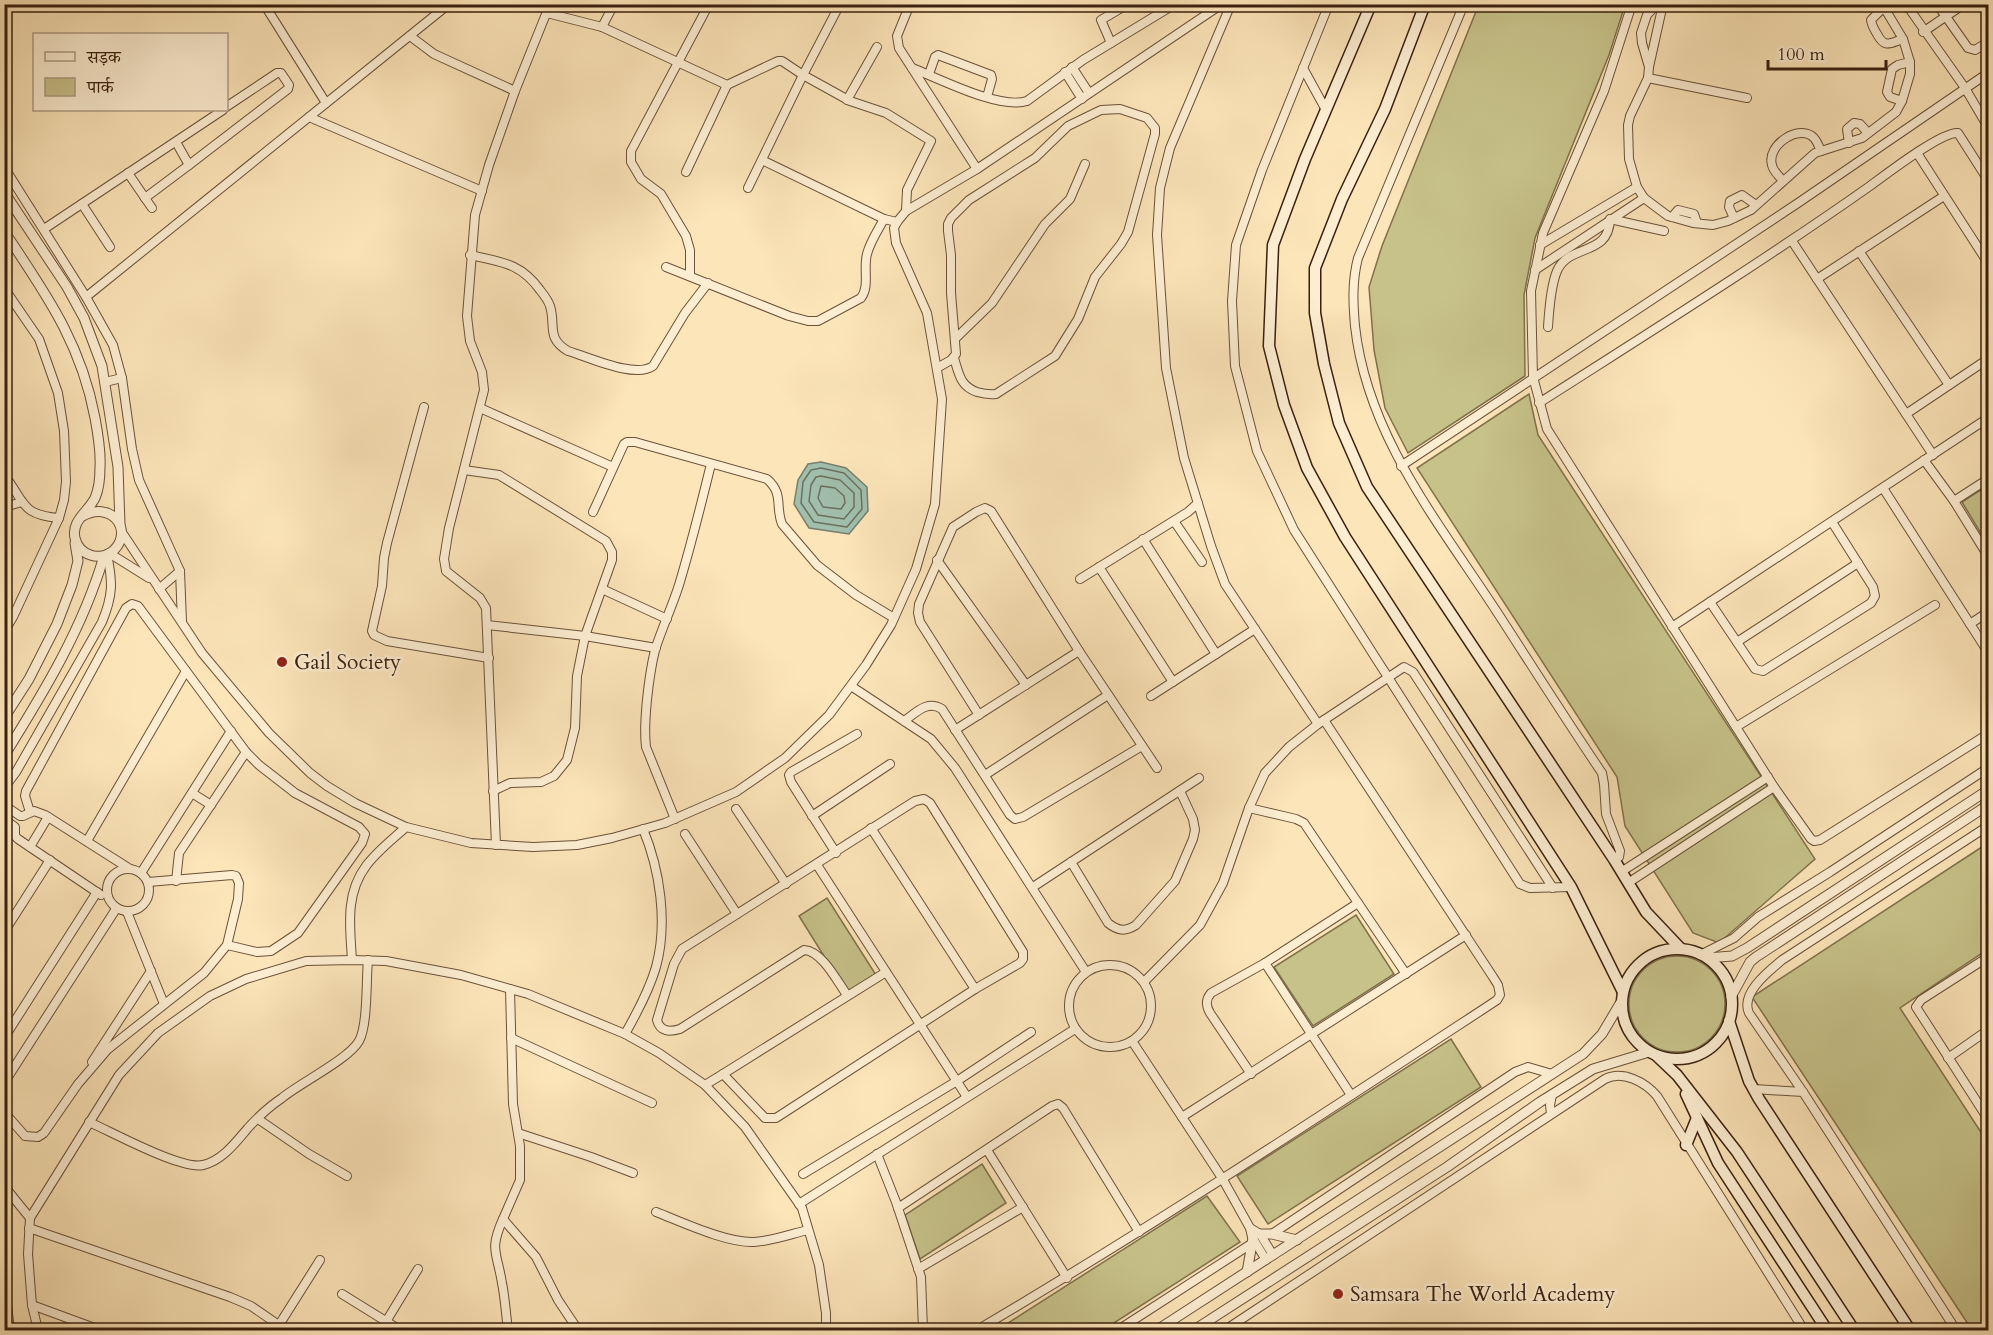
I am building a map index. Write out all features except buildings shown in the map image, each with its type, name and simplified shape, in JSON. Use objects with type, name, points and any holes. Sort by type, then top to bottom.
[{"type":"main road","points":[[1371,4],[1293,188],[1273,245],[1269,346],[1284,405],[1307,468],[1346,537],[1571,887],[1622,997],[1622,1015],[1628,1030],[1633,1038],[1677,1075],[1737,1152],[1854,1330]]},
{"type":"main road","points":[[1425,4],[1385,109],[1341,199],[1317,260],[1315,313],[1324,364],[1340,423],[1367,487],[1615,861],[1646,912],[1681,949]]},
{"type":"main road","points":[[1622,997],[1636,967],[1653,955],[1666,950],[1681,949],[1704,956],[1722,972],[1731,997],[1729,1022],[1725,1031],[1713,1045],[1701,1054],[1677,1059],[1653,1054]]},
{"type":"main road","points":[[1729,1022],[1753,1089],[1910,1330]]},
{"type":"main road","points":[[1677,1075],[1718,1163],[1827,1330]]},
{"type":"main road","points":[[1686,1145],[1697,1118]]},
{"type":"street","points":[[4,8],[9,4]]},
{"type":"street","points":[[264,4],[326,103]]},
{"type":"street","points":[[86,297],[449,4]]},
{"type":"street","points":[[602,27],[614,4]]},
{"type":"street","points":[[690,276],[690,250],[686,236],[661,194],[641,179],[632,162],[631,151],[709,4]]},
{"type":"street","points":[[748,188],[840,4]]},
{"type":"street","points":[[910,4],[897,36],[899,48],[977,169]]},
{"type":"street","points":[[904,20],[916,4]]},
{"type":"street","points":[[1111,43],[1101,20],[1128,4]]},
{"type":"street","points":[[81,517],[91,511],[103,511],[113,516],[153,581],[202,653],[269,734],[327,786],[406,827],[471,843],[533,847],[577,845],[612,838],[675,819],[736,792],[785,758],[829,715],[866,665],[894,618],[916,569],[936,504],[942,399],[927,314],[896,243],[894,228],[897,222],[906,211],[977,169],[1222,4]]},
{"type":"street","points":[[977,1330],[1067,1278],[1497,1000],[1500,995],[1498,985],[1466,935],[1225,584],[1182,447],[1166,368],[1162,327],[1157,235],[1160,188],[1170,148],[1231,4]]},
{"type":"street","points":[[1329,4],[1262,170],[1236,245],[1232,301],[1235,366],[1257,451],[1294,530],[1520,884],[1530,888],[1571,887]]},
{"type":"street","points":[[1464,4],[1356,267],[1353,299],[1357,344],[1379,421],[1401,466],[1602,773],[1605,784],[1606,814],[1620,851],[1615,861]]},
{"type":"street","points":[[1632,4],[1604,91],[1543,233],[1540,245],[1531,291],[1533,377],[1546,429],[1774,787],[1811,838],[1817,841],[1989,734]]},
{"type":"street","points":[[1649,67],[1641,33],[1647,15],[1657,4]]},
{"type":"street","points":[[1663,4],[1648,78],[1628,125],[1629,159],[1637,187],[1644,198],[1672,217],[1681,209],[1694,214],[1697,223],[1713,225],[1734,218],[1756,206],[1815,153],[1862,138],[1892,117],[1902,101],[1910,74],[1910,62],[1904,39],[1883,6],[1871,20],[1871,25],[1881,41],[1888,44],[1904,39]]},
{"type":"street","points":[[1906,4],[1923,32],[1965,88],[1989,127]]},
{"type":"street","points":[[1937,4],[1968,48],[1975,50],[1989,42]]},
{"type":"street","points":[[1923,32],[1964,4]]},
{"type":"street","points":[[912,68],[987,98],[1019,104],[1027,101],[1069,70],[1171,6]]},
{"type":"street","points":[[496,845],[486,608],[480,598],[446,571],[444,559],[484,390],[482,372],[470,341],[466,316],[475,215],[482,191],[515,91],[549,9],[602,27],[727,85]]},
{"type":"street","points":[[410,36],[434,54],[515,91]]},
{"type":"street","points":[[848,100],[877,47]]},
{"type":"street","points":[[929,74],[934,57],[938,55],[991,75],[987,98]]},
{"type":"street","points":[[686,172],[727,85],[782,61],[848,100],[886,113],[930,141],[908,190],[906,211]]},
{"type":"street","points":[[1902,101],[1890,97],[1887,92],[1892,69],[1910,62]]},
{"type":"street","points":[[1304,68],[1326,110]]},
{"type":"street","points":[[1069,70],[1089,93]]},
{"type":"street","points":[[1069,70],[1082,99]]},
{"type":"street","points":[[145,198],[288,89],[289,85],[281,73],[277,73],[228,106]]},
{"type":"street","points":[[1401,466],[1798,203],[1989,73]]},
{"type":"street","points":[[1648,78],[1746,98]]},
{"type":"street","points":[[1110,108],[1120,109],[1152,122],[1155,135],[1128,232],[1095,277],[1078,319],[1055,356],[996,394],[988,395],[963,384],[954,358],[956,354],[948,231],[951,218],[969,200],[1035,158],[1060,132],[1083,118],[1110,108]]},
{"type":"street","points":[[44,229],[221,111]]},
{"type":"street","points":[[309,117],[482,191]]},
{"type":"street","points":[[1849,143],[1847,129],[1854,123],[1860,124],[1869,133]]},
{"type":"street","points":[[1539,403],[1792,241],[1917,153],[1951,133],[1958,132],[1989,180]]},
{"type":"street","points":[[1783,181],[1771,164],[1773,150],[1779,143],[1786,138],[1806,134],[1814,137],[1821,150]]},
{"type":"street","points":[[176,142],[189,165]]},
{"type":"street","points":[[1917,153],[1989,263]]},
{"type":"street","points":[[762,160],[884,219],[897,222]]},
{"type":"street","points":[[954,339],[992,303],[1045,224],[1070,199],[1085,164]]},
{"type":"street","points":[[4,167],[86,297],[113,345],[122,378],[132,449],[139,480],[180,571],[182,622]]},
{"type":"street","points":[[128,173],[152,208]]},
{"type":"street","points":[[1540,245],[1637,187]]},
{"type":"street","points":[[4,192],[84,318],[102,366],[118,467],[120,540],[115,549],[107,554],[94,556],[85,553],[78,546],[74,536]]},
{"type":"street","points":[[1734,218],[1729,207],[1730,201],[1742,195],[1756,206]]},
{"type":"street","points":[[1817,279],[1944,195]]},
{"type":"street","points":[[1535,270],[1644,198]]},
{"type":"street","points":[[82,204],[110,247]]},
{"type":"street","points":[[666,267],[789,316],[818,321],[861,298],[865,292],[867,251],[884,219]]},
{"type":"street","points":[[1610,219],[1664,231]]},
{"type":"street","points":[[1548,327],[1548,312],[1557,270],[1568,257],[1604,240],[1610,230],[1610,219]]},
{"type":"street","points":[[4,231],[64,325],[85,377],[99,438],[100,466],[98,489],[94,500],[75,526],[74,536],[78,561],[57,624],[29,679],[4,718]]},
{"type":"street","points":[[1792,241],[1933,454]]},
{"type":"street","points":[[1859,251],[1949,385]]},
{"type":"street","points":[[470,255],[510,264],[530,276],[550,306],[554,338],[560,346],[568,351],[630,370],[647,370],[653,366],[685,313],[708,283]]},
{"type":"street","points":[[4,632],[18,607],[58,518],[64,500],[66,482],[64,431],[58,393],[39,339],[6,294]]},
{"type":"street","points":[[937,368],[954,358]]},
{"type":"street","points":[[1906,414],[1989,359]]},
{"type":"street","points":[[105,382],[122,378]]},
{"type":"street","points":[[424,407],[387,543],[382,586],[372,631],[374,635],[387,641],[489,658]]},
{"type":"street","points":[[480,408],[613,467]]},
{"type":"street","points":[[1672,627],[1989,418]]},
{"type":"street","points":[[593,512],[624,444],[627,442],[635,442],[767,479],[777,492],[782,524],[817,565],[894,618]]},
{"type":"street","points":[[1924,460],[1954,501],[1989,556]]},
{"type":"street","points":[[675,819],[650,759],[645,737],[652,664],[693,538],[711,464]]},
{"type":"street","points":[[464,470],[499,475],[606,541],[612,552],[612,560],[585,636],[577,676],[574,728],[567,760],[554,776],[541,782],[510,783],[493,791]]},
{"type":"street","points":[[4,475],[30,512],[41,517],[58,518]]},
{"type":"street","points":[[1954,501],[1989,479]]},
{"type":"street","points":[[1883,488],[1989,652]]},
{"type":"street","points":[[4,507],[21,502]]},
{"type":"street","points":[[1080,579],[1198,503]]},
{"type":"street","points":[[979,715],[920,622],[918,613],[919,604],[953,527],[985,508],[991,511],[1079,651],[1157,768]]},
{"type":"street","points":[[1174,520],[1202,562]]},
{"type":"street","points":[[1710,602],[1755,669],[1763,671],[1871,603],[1875,596],[1873,587],[1832,522]]},
{"type":"street","points":[[1143,539],[1216,654]]},
{"type":"street","points":[[107,554],[153,581]]},
{"type":"street","points":[[4,756],[72,640],[107,554]]},
{"type":"street","points":[[4,789],[102,622],[112,584],[107,554]]},
{"type":"street","points":[[937,560],[1026,685]]},
{"type":"street","points":[[1737,642],[1858,563]]},
{"type":"street","points":[[1099,567],[1173,682]]},
{"type":"street","points":[[159,589],[180,571]]},
{"type":"street","points":[[602,589],[667,619]]},
{"type":"street","points":[[30,812],[26,802],[26,791],[126,608],[132,604],[138,606],[246,752],[295,794],[359,827],[365,834],[362,843],[298,933],[271,951],[256,952],[227,945]]},
{"type":"street","points":[[1736,727],[1935,605]]},
{"type":"street","points":[[1970,624],[1989,612]]},
{"type":"street","points":[[487,625],[585,636],[656,648]]},
{"type":"street","points":[[1151,696],[1255,629]]},
{"type":"street","points":[[956,730],[1079,651]]},
{"type":"street","points":[[1144,982],[1200,925],[1223,883],[1249,808],[1265,773],[1289,747],[1321,722],[1404,668],[1413,672],[1553,888]]},
{"type":"street","points":[[87,842],[186,671]]},
{"type":"street","points":[[851,686],[930,739],[956,768],[1086,972]]},
{"type":"street","points":[[985,775],[1108,695]]},
{"type":"street","points":[[904,721],[928,704],[935,705],[942,710],[1010,815],[1015,819],[1023,817],[1142,746]]},
{"type":"street","points":[[141,873],[231,732]]},
{"type":"street","points":[[836,853],[791,782],[789,775],[857,734]]},
{"type":"street","points":[[176,881],[179,853],[246,752]]},
{"type":"street","points":[[812,816],[890,764]]},
{"type":"street","points":[[1704,956],[1734,938],[1758,917],[1989,768]]},
{"type":"street","points":[[1621,872],[1768,777]]},
{"type":"street","points":[[1033,887],[1199,778]]},
{"type":"street","points":[[1628,883],[1774,787]]},
{"type":"street","points":[[1704,956],[1732,956],[1747,948],[1989,790]]},
{"type":"street","points":[[1071,862],[1108,923],[1117,930],[1129,930],[1174,881],[1193,839],[1195,830],[1193,819],[1180,791]]},
{"type":"street","points":[[192,792],[211,805]]},
{"type":"street","points":[[723,1074],[765,1118],[776,1118],[1023,959],[1023,952],[930,803],[924,799],[915,801],[871,828],[836,853],[682,949],[678,955],[657,1024],[664,1030],[680,1029],[804,950],[812,950],[819,955],[847,995]]},
{"type":"street","points":[[4,805],[20,816],[38,812],[130,869],[141,873],[148,882],[149,894],[144,904],[137,910],[127,912],[117,909],[108,899],[18,839],[15,836],[15,827],[4,819]]},
{"type":"street","points":[[1731,997],[1750,962],[1756,957],[1989,805]]},
{"type":"street","points":[[1249,808],[1301,820],[1406,974]]},
{"type":"street","points":[[736,809],[786,884]]},
{"type":"street","points":[[30,847],[48,817]]},
{"type":"street","points":[[1956,1330],[1747,1008],[1749,996],[1763,976],[1782,960],[1989,826]]},
{"type":"street","points":[[352,960],[350,910],[357,881],[367,865],[406,827]]},
{"type":"street","points":[[871,828],[975,989]]},
{"type":"street","points":[[625,1034],[642,1005],[656,965],[660,939],[661,909],[656,871],[643,829]]},
{"type":"street","points":[[685,834],[737,914]]},
{"type":"street","points":[[4,932],[50,860]]},
{"type":"street","points":[[817,865],[967,1097]]},
{"type":"street","points":[[108,899],[106,886],[111,876],[122,869],[130,869]]},
{"type":"street","points":[[78,1084],[108,1049],[204,973],[227,945],[238,899],[238,879],[232,875],[148,882]]},
{"type":"street","points":[[4,1038],[97,892]]},
{"type":"street","points":[[1251,1074],[1210,1013],[1206,1002],[1211,993],[1265,963],[1358,903]]},
{"type":"street","points":[[4,1083],[117,909]]},
{"type":"street","points":[[127,912],[164,1004]]},
{"type":"street","points":[[1182,1117],[1466,935]]},
{"type":"street","points":[[1989,957],[1921,1000],[1916,1007],[1989,1119]]},
{"type":"street","points":[[89,1122],[190,1166],[202,1166],[214,1161],[282,1098],[353,1050],[363,1032],[368,960]]},
{"type":"street","points":[[38,1330],[32,1305],[28,1254],[30,1218],[119,1075],[158,1033],[210,996],[246,979],[306,961],[368,960],[386,961],[461,975],[528,994],[625,1034],[659,1053],[705,1085],[745,1127],[799,1204],[819,1265],[826,1313],[826,1330]]},
{"type":"street","points":[[1265,963],[1351,1095]]},
{"type":"street","points":[[1110,964],[1124,967],[1144,982],[1150,994],[1150,1014],[1142,1032],[1132,1041],[1108,1048],[1089,1042],[1075,1029],[1068,1005],[1073,987],[1086,972],[1097,966],[1110,964]]},
{"type":"street","points":[[4,1112],[25,1136],[38,1137],[44,1133],[151,971]]},
{"type":"street","points":[[705,1085],[886,972]]},
{"type":"street","points":[[508,1330],[502,1282],[495,1255],[496,1235],[520,1180],[520,1146],[513,1104],[510,989]]},
{"type":"street","points":[[1157,1330],[1583,1054],[1602,1034],[1622,997]]},
{"type":"street","points":[[799,1204],[1075,1029]]},
{"type":"street","points":[[1948,1058],[1989,1030]]},
{"type":"street","points":[[803,1174],[957,1081],[1032,1032]]},
{"type":"street","points":[[511,1038],[652,1104]]},
{"type":"street","points":[[1132,1041],[1222,1178],[1255,1239],[1270,1258]]},
{"type":"street","points":[[1194,1330],[1447,1167],[1593,1069],[1653,1054]]},
{"type":"street","points":[[1118,1330],[1255,1239],[1272,1234],[1515,1072],[1528,1067],[1552,1074]]},
{"type":"street","points":[[1229,1330],[1611,1076],[1633,1078],[1654,1093],[1804,1330]]},
{"type":"street","points":[[1753,1089],[1803,1092]]},
{"type":"street","points":[[1551,1114],[1552,1095]]},
{"type":"street","points":[[898,1208],[1058,1104],[1063,1108],[1138,1232]]},
{"type":"street","points":[[258,1119],[309,1154],[347,1176]]},
{"type":"street","points":[[518,1133],[633,1173]]},
{"type":"street","points":[[987,1150],[1067,1278]]},
{"type":"street","points":[[877,1154],[921,1277],[923,1330]]},
{"type":"street","points":[[4,1186],[30,1218]]},
{"type":"street","points":[[918,1269],[1023,1207]]},
{"type":"street","points":[[656,1212],[741,1241],[768,1240],[808,1230]]},
{"type":"street","points":[[504,1219],[536,1257],[558,1299],[578,1330]]},
{"type":"street","points":[[4,1228],[7,1239],[4,1268]]},
{"type":"street","points":[[29,1228],[230,1297],[251,1306],[286,1330]]},
{"type":"street","points":[[1272,1234],[1298,1240]]},
{"type":"street","points":[[1247,1272],[1255,1239]]},
{"type":"street","points":[[279,1325],[320,1260]]},
{"type":"street","points":[[381,1330],[418,1269]]},
{"type":"street","points":[[4,1280],[10,1330]]},
{"type":"street","points":[[342,1294],[400,1330]]},
{"type":"street","points":[[32,1305],[100,1330]]},
{"type":"green space","points":[[1479,4],[1625,5],[1609,55],[1535,238],[1524,295],[1525,376],[1408,453],[1385,408],[1374,350],[1369,287],[1382,246]]},
{"type":"green space","points":[[1529,394],[1538,435],[1815,859],[1719,943],[1693,933],[1625,826],[1617,777],[1417,468]]},
{"type":"green space","points":[[1988,485],[1988,545],[1962,502]]},
{"type":"green space","points":[[1988,843],[1988,949],[1900,1008],[1988,1143],[1988,1330],[1972,1330],[1752,997]]},
{"type":"green space","points":[[827,898],[876,975],[847,993],[799,916]]},
{"type":"green space","points":[[1356,915],[1394,974],[1313,1026],[1274,967]]},
{"type":"green space","points":[[1677,956],[1695,960],[1711,970],[1721,986],[1725,1004],[1721,1022],[1711,1038],[1695,1048],[1677,1052],[1659,1048],[1643,1038],[1633,1022],[1629,1004],[1633,986],[1643,970],[1659,960]]},
{"type":"green space","points":[[1451,1039],[1481,1087],[1268,1224],[1237,1176]]},
{"type":"green space","points":[[982,1164],[1006,1203],[920,1259],[905,1215]]},
{"type":"green space","points":[[1207,1196],[1240,1242],[1103,1330],[997,1330]]},
{"type":"water","points":[[821,462],[846,468],[867,487],[868,511],[849,534],[809,528],[794,504],[798,480],[808,464]]},
{"type":"place","name":"Gail Society","points":[[282,662]]},
{"type":"place","name":"Samsara The World Academy","points":[[1338,1294]]}]
